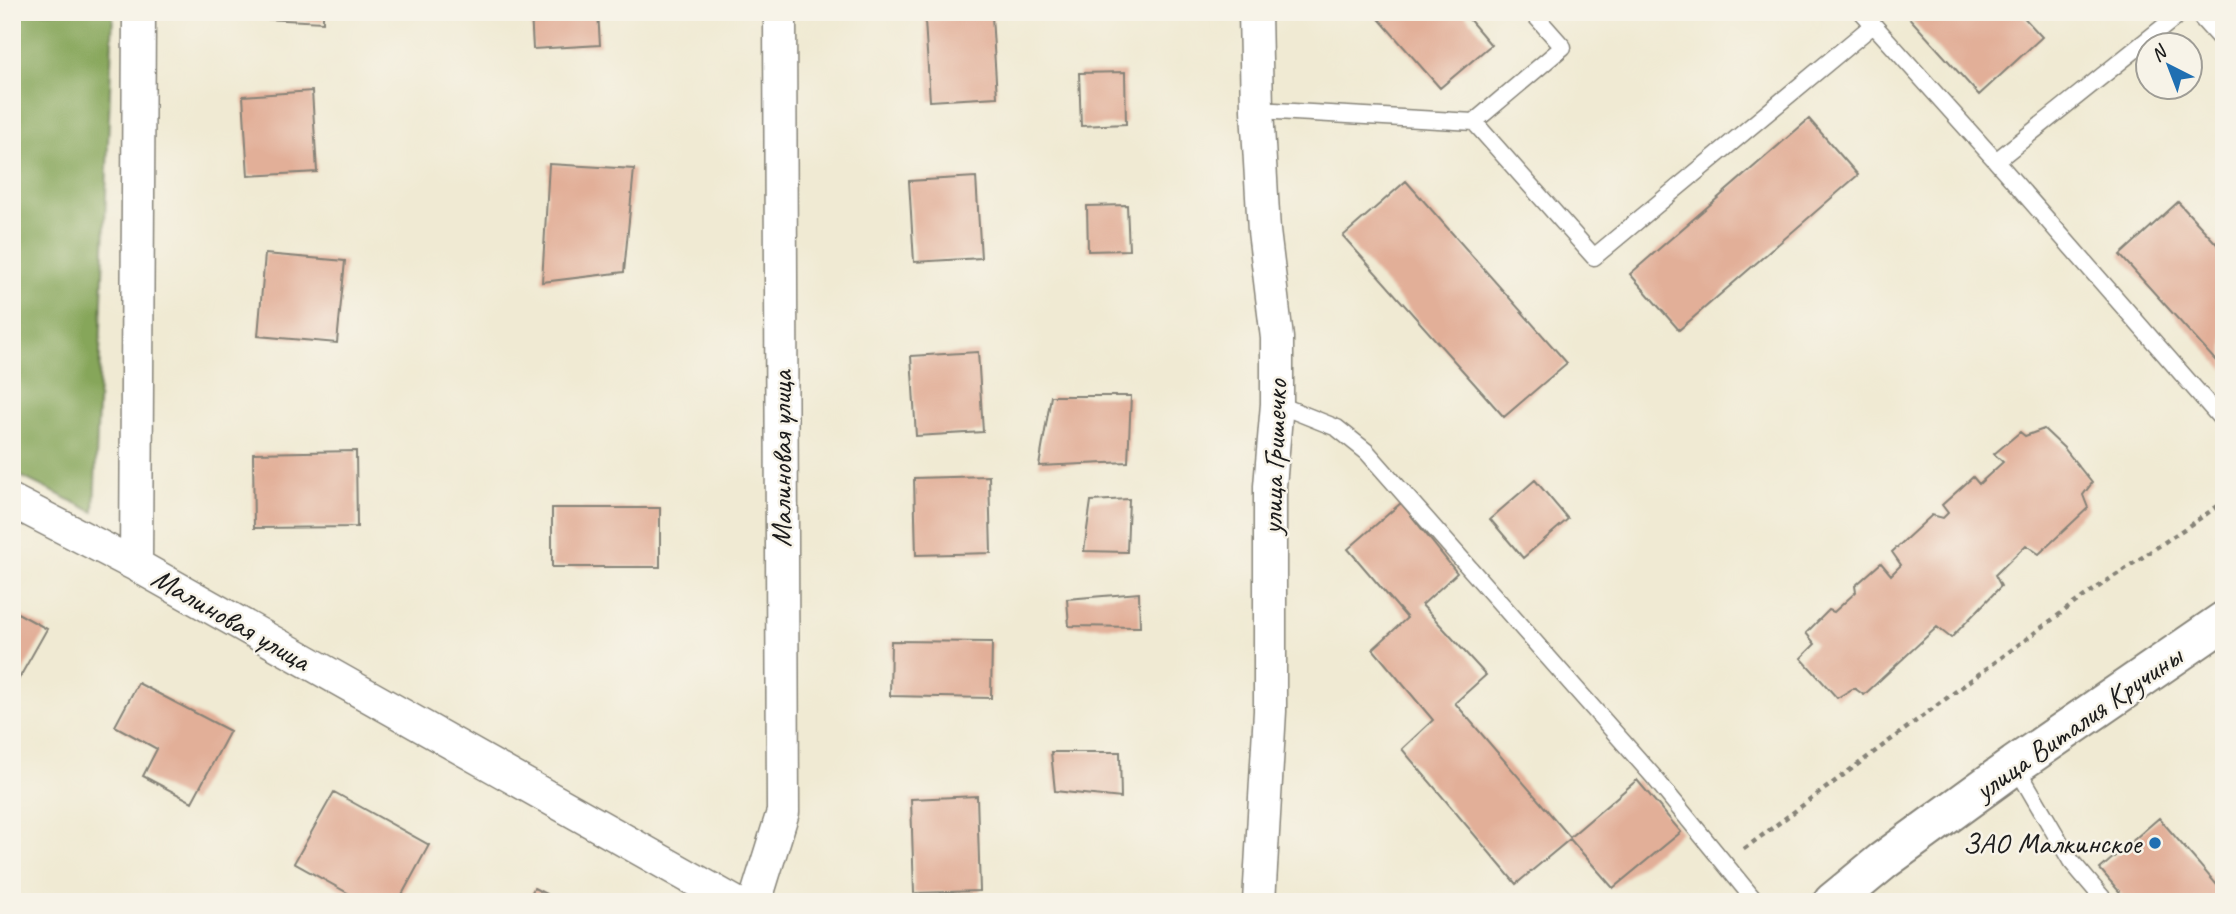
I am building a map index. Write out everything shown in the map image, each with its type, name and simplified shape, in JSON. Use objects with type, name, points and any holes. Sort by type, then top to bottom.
[{"type":"street","name":"Малиновая улица","points":[[139,12],[136,565],[734,902]]},
{"type":"street","name":"Малиновая улица","points":[[755,902],[783,812],[780,12]]},
{"type":"street","name":"улица Гришечко","points":[[1255,12],[1257,110],[1265,232],[1277,338],[1277,404],[1270,486],[1270,711],[1259,902]]},
{"type":"street","points":[[2207,12],[2224,31]]},
{"type":"street","points":[[12,501],[136,565]]},
{"type":"street","name":"улица Виталия Кручины","points":[[1850,893],[1883,861],[2015,765],[2224,621]]},
{"type":"lane","points":[[1257,110],[1474,122],[1563,47],[1532,12]]},
{"type":"lane","points":[[1996,161],[2182,12]]},
{"type":"lane","points":[[1474,122],[1594,257],[1868,18],[2224,422]]},
{"type":"lane","points":[[1277,404],[1337,428],[1367,452],[1644,766],[1756,902]]},
{"type":"lane","points":[[2015,765],[2071,861],[2106,902]]},
{"type":"path","points":[[1724,864],[2076,602],[2224,502]]},
{"type":"green space","points":[[12,12],[113,12],[94,512],[12,472]]},
{"type":"building","points":[[244,12],[323,12],[323,22],[244,18]]},
{"type":"building","points":[[531,12],[598,12],[600,45],[533,49]]},
{"type":"building","points":[[1388,12],[1463,12],[1491,45],[1440,88],[1379,19]]},
{"type":"building","points":[[1904,12],[2019,12],[2042,37],[1979,95]]},
{"type":"building","points":[[992,16],[997,97],[930,101],[925,20]]},
{"type":"building","points":[[1125,72],[1126,124],[1081,126],[1079,73]]},
{"type":"building","points":[[312,91],[317,172],[248,176],[243,96]]},
{"type":"building","points":[[1809,119],[1858,175],[1679,330],[1630,274]]},
{"type":"building","points":[[549,164],[634,169],[624,272],[542,282]]},
{"type":"building","points":[[976,177],[981,258],[914,262],[909,181]]},
{"type":"building","points":[[1406,181],[1567,363],[1504,417],[1343,236]]},
{"type":"building","points":[[2178,202],[2224,252],[2224,370],[2120,255]]},
{"type":"building","points":[[1127,205],[1129,250],[1088,251],[1087,206]]},
{"type":"building","points":[[265,254],[345,261],[337,343],[258,336]]},
{"type":"building","points":[[978,352],[983,432],[916,436],[911,356]]},
{"type":"building","points":[[1051,396],[1131,396],[1128,462],[1039,466]]},
{"type":"building","points":[[2044,429],[2064,448],[2092,483],[2083,495],[2088,508],[2039,554],[2026,545],[1995,575],[2001,586],[1951,638],[1937,627],[1864,695],[1854,688],[1837,698],[1801,658],[1815,644],[1806,633],[1829,610],[1834,612],[1856,592],[1855,586],[1881,563],[1891,575],[1901,565],[1892,552],[1932,515],[1943,518],[1948,513],[1942,505],[1973,477],[1979,484],[2003,462],[1994,454],[2020,432],[2025,436]]},
{"type":"building","points":[[356,451],[357,527],[254,528],[253,453]]},
{"type":"building","points":[[989,476],[991,553],[916,555],[914,478]]},
{"type":"building","points":[[1535,480],[1568,519],[1523,558],[1490,519]]},
{"type":"building","points":[[1129,499],[1127,552],[1084,551],[1091,501]]},
{"type":"building","points":[[1401,503],[1457,573],[1422,605],[1486,675],[1455,703],[1570,837],[1637,780],[1681,832],[1613,888],[1570,839],[1516,884],[1402,749],[1433,720],[1373,649],[1407,618],[1348,549]]},
{"type":"building","points":[[552,508],[660,508],[660,567],[552,567]]},
{"type":"building","points":[[1139,593],[1140,627],[1069,626],[1067,599]]},
{"type":"building","points":[[12,610],[47,629],[12,691]]},
{"type":"building","points":[[891,641],[992,642],[991,698],[890,696]]},
{"type":"building","points":[[138,683],[230,731],[192,802],[143,776],[157,749],[115,726]]},
{"type":"building","points":[[1051,752],[1120,752],[1121,798],[1055,791]]},
{"type":"building","points":[[334,792],[429,845],[398,902],[364,902],[294,863]]},
{"type":"building","points":[[977,796],[980,891],[914,893],[911,799]]},
{"type":"building","name":"ЗАО Малкинское","points":[[2159,818],[2224,893],[2224,902],[2128,902],[2100,869]]},
{"type":"building","points":[[534,888],[562,902],[527,902]]},
{"type":"place","name":"ЗАО Малкинское","points":[[2155,843]]}]
